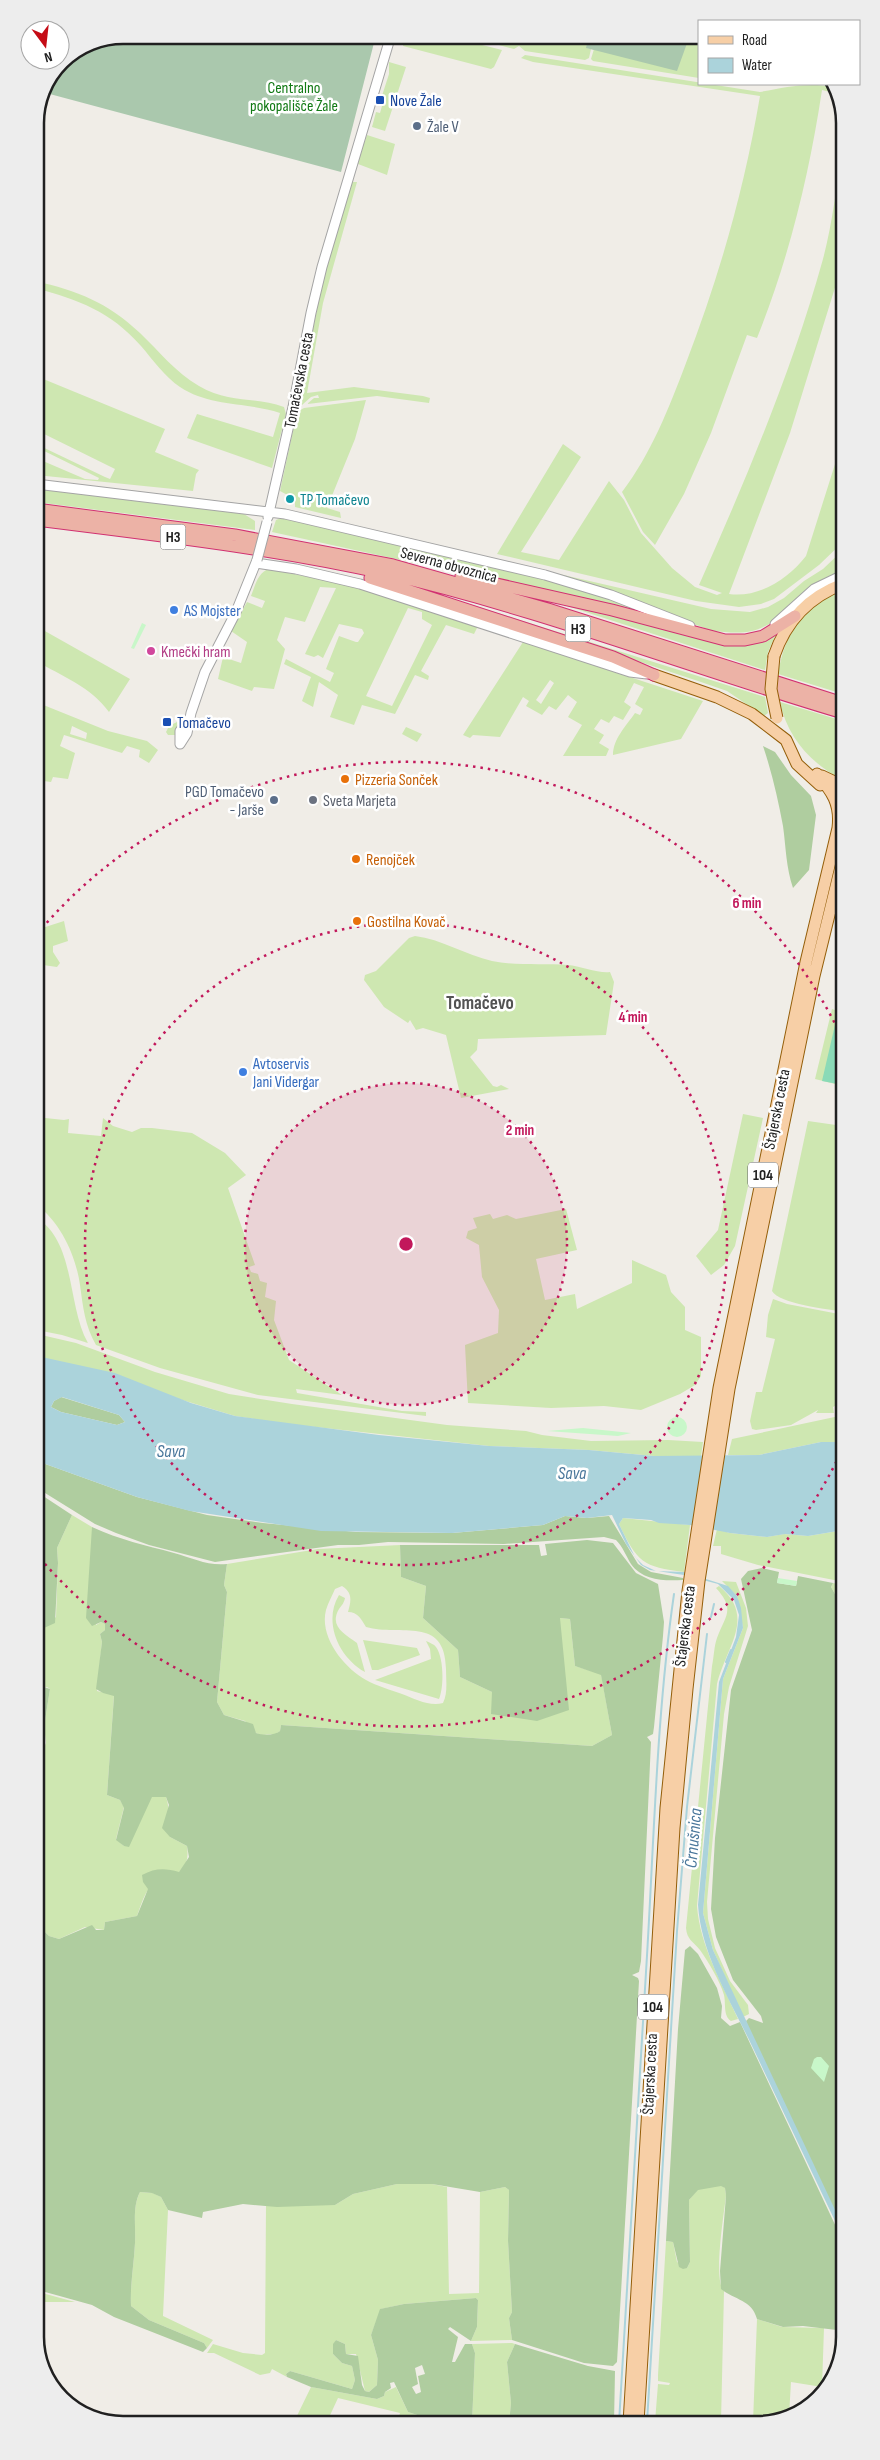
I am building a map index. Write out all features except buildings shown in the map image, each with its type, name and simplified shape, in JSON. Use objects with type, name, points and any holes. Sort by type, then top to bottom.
[{"type":"highway","name":"Severna obvoznica","points":[[44,510],[235,535],[339,554],[413,571],[548,609],[836,701]]},
{"type":"highway","name":"Severna obvoznica","points":[[44,521],[195,539],[310,558],[442,588],[836,711]]},
{"type":"highway","points":[[310,558],[330,568],[381,581],[613,657],[654,676]]},
{"type":"highway","points":[[413,571],[432,569],[612,610],[725,640],[745,640],[763,636],[795,616]]},
{"type":"main road","name":"Štajerska cesta","points":[[833,841],[833,816],[829,799],[824,790],[797,764],[777,718],[771,689],[774,656],[782,636],[795,616],[812,600],[836,588]]},
{"type":"main road","points":[[654,676],[708,693],[735,705],[786,740]]},
{"type":"main road","name":"Štajerska cesta","points":[[786,740],[829,788],[836,803]]},
{"type":"main road","points":[[817,774],[836,783]]},
{"type":"main road","name":"Štajerska cesta","points":[[629,2416],[665,1818],[693,1592],[724,1389],[806,962],[836,831]]},
{"type":"main road","name":"Štajerska cesta","points":[[724,1389],[803,1024],[836,887]]},
{"type":"main road","name":"Štajerska cesta","points":[[638,2416],[674,1828],[693,1592]]},
{"type":"street","name":"Tomačevska cesta","points":[[190,719],[205,672],[236,612],[256,562],[293,407],[322,267],[388,44]]},
{"type":"street","points":[[44,485],[269,512],[545,575],[604,593],[694,628],[728,635],[748,634],[769,627],[814,589],[836,578]]},
{"type":"street","points":[[256,562],[360,584],[630,672],[654,676]]},
{"type":"green space","name":"Centralno pokopališče Žale","points":[[374,44],[341,172],[49,94],[60,75],[65,70],[70,70],[71,63],[93,50],[108,45]]},
{"type":"green space","points":[[403,44],[478,44],[502,50],[494,67],[491,69],[403,46]]},
{"type":"green space","points":[[495,44],[589,44],[587,48],[591,49],[589,58],[585,60],[525,51],[519,46],[514,49]]},
{"type":"green space","points":[[587,44],[687,44],[677,71],[586,48]]},
{"type":"green space","points":[[598,44],[698,44],[698,78],[593,61],[591,59],[594,49],[596,50]]},
{"type":"green space","points":[[525,55],[698,82],[698,85],[716,85],[760,92],[779,88],[815,85],[827,86],[830,92],[822,90],[811,154],[797,216],[779,278],[757,338],[747,335],[711,433],[684,494],[655,545],[643,532],[622,492],[642,462],[659,430],[710,297],[739,198],[760,96],[533,62],[521,58]]},
{"type":"green space","points":[[389,62],[406,67],[385,131],[372,127],[376,112],[380,113],[382,106],[379,105],[389,74]]},
{"type":"green space","points":[[367,135],[395,144],[387,175],[358,164],[363,141],[365,141]]},
{"type":"green space","points":[[351,182],[357,182],[323,303],[307,393],[354,387],[423,396],[430,398],[429,403],[377,396],[307,404],[314,398],[319,398],[318,395],[311,397],[302,405],[298,402],[323,280]]},
{"type":"green space","points":[[836,190],[836,284],[790,433],[729,594],[751,593],[762,590],[782,579],[806,556],[836,461],[836,549],[819,565],[774,599],[761,604],[739,607],[696,601],[497,554],[563,444],[581,457],[521,552],[559,560],[609,481],[624,500],[641,533],[672,568],[695,587],[717,595],[722,593],[699,585],[751,465],[783,383],[811,301],[823,259]]},
{"type":"green space","points":[[44,283],[91,299],[116,313],[140,333],[182,374],[210,392],[231,398],[284,407],[286,414],[272,468],[187,438],[197,414],[273,437],[280,413],[204,398],[180,387],[159,368],[141,346],[118,324],[93,308],[44,291]]},
{"type":"green space","points":[[44,379],[165,429],[155,452],[199,470],[196,474],[193,491],[44,476],[44,461],[85,479],[98,480],[99,478],[44,451],[44,448],[110,479],[115,469],[44,434]]},
{"type":"green space","points":[[366,400],[355,439],[327,508],[340,512],[341,518],[295,507],[295,499],[280,491],[297,412],[304,408]]},
{"type":"green space","points":[[44,490],[244,514],[255,521],[255,530],[44,503]]},
{"type":"green space","points":[[284,517],[544,578],[583,589],[653,615],[272,532],[276,520]]},
{"type":"green space","points":[[836,557],[836,578],[775,621],[752,631],[742,632],[713,631],[546,571],[711,609],[750,612],[768,607],[784,598],[804,581],[823,569]]},
{"type":"green space","points":[[269,569],[358,587],[478,626],[474,634],[446,625],[421,671],[429,676],[428,680],[415,675],[395,714],[362,705],[354,725],[330,717],[338,695],[319,682],[313,707],[302,701],[311,677],[284,664],[286,659],[330,682],[334,673],[326,669],[339,636],[358,642],[364,633],[362,629],[339,624],[323,658],[318,655],[314,657],[305,654],[336,588],[320,587],[305,622],[285,617],[277,640],[285,649],[274,689],[254,687],[252,691],[218,679],[223,657],[241,663],[247,642],[231,631],[247,602],[262,608],[265,601],[251,596],[257,580]],"holes":[[[408,608],[422,612],[422,619],[432,625],[392,706],[366,696]]]},
{"type":"green space","points":[[836,594],[836,692],[778,674],[785,646],[791,633],[807,613]]},
{"type":"green space","points":[[536,596],[711,640],[775,636],[768,652],[765,670]]},
{"type":"green space","points":[[466,603],[765,697],[768,713],[764,716],[727,691]]},
{"type":"green space","points":[[142,623],[146,625],[134,649],[131,648]]},
{"type":"green space","points":[[44,631],[130,679],[109,712],[94,696],[66,677],[44,665]]},
{"type":"green space","points":[[523,642],[703,701],[681,739],[613,755],[615,744],[621,733],[635,713],[640,715],[643,709],[635,704],[644,687],[634,683],[624,702],[631,707],[623,720],[614,716],[609,723],[601,719],[594,729],[604,735],[599,743],[609,749],[606,756],[563,756],[582,725],[568,717],[577,702],[568,695],[556,710],[549,706],[542,715],[526,706],[529,701],[523,697],[500,737],[473,735],[470,738],[463,735]],"holes":[[[550,680],[554,683],[541,704],[536,700]]]},
{"type":"green space","points":[[780,702],[836,719],[836,776],[811,758],[802,748],[788,727]]},
{"type":"green space","points":[[44,705],[108,731],[147,741],[158,750],[149,763],[139,757],[140,750],[127,746],[122,753],[64,735],[60,746],[75,753],[68,779],[53,777],[51,782],[44,781]],"holes":[[[72,726],[87,733],[86,739],[70,734]]]},
{"type":"green space","points":[[183,719],[175,735],[168,735],[166,732],[169,726]]},
{"type":"green space","points":[[406,727],[422,734],[417,742],[402,734]]},
{"type":"green space","points":[[763,746],[775,752],[791,775],[811,796],[816,815],[809,870],[793,888],[779,806]]},
{"type":"green space","points":[[64,921],[68,941],[53,946],[53,952],[60,963],[57,967],[44,965],[44,927]]},
{"type":"green space","points":[[415,936],[434,940],[492,961],[568,965],[610,972],[614,982],[606,1035],[478,1039],[477,1050],[470,1057],[493,1086],[501,1085],[509,1089],[461,1098],[446,1035],[423,1028],[416,1030],[410,1020],[408,1023],[384,1007],[364,980],[365,975],[376,971],[409,938]]},
{"type":"green space","points":[[832,1009],[836,1010],[836,1084],[815,1079]]},
{"type":"green space","points":[[836,1021],[836,1084],[822,1081]]},
{"type":"green space","points":[[743,1114],[763,1118],[735,1246],[724,1265],[711,1275],[696,1256],[718,1230]]},
{"type":"green space","points":[[44,1118],[69,1119],[68,1133],[101,1136],[103,1118],[113,1126],[132,1132],[141,1128],[152,1128],[192,1133],[225,1153],[246,1175],[228,1188],[255,1265],[249,1267],[251,1272],[258,1274],[260,1281],[267,1283],[265,1297],[276,1301],[274,1320],[289,1360],[342,1395],[296,1389],[297,1393],[402,1411],[426,1412],[426,1416],[258,1395],[160,1368],[96,1345],[83,1309],[78,1274],[71,1252],[60,1231],[44,1210]]},
{"type":"green space","points":[[808,1121],[836,1125],[836,1311],[794,1303],[776,1296],[772,1291]]},
{"type":"green space","points":[[566,1209],[577,1250],[536,1259],[545,1300],[575,1294],[577,1309],[632,1283],[632,1260],[666,1275],[671,1292],[685,1307],[685,1330],[701,1337],[701,1376],[695,1385],[680,1394],[641,1410],[604,1406],[551,1408],[468,1403],[465,1345],[498,1333],[499,1310],[482,1277],[479,1245],[466,1238],[468,1231],[477,1228],[473,1218],[490,1214],[493,1219],[507,1215],[516,1219]]},
{"type":"green space","points":[[44,1224],[50,1229],[65,1259],[81,1328],[88,1343],[44,1331]]},
{"type":"green space","points":[[773,1299],[787,1304],[836,1313],[836,1406],[833,1407],[834,1413],[816,1413],[818,1410],[791,1425],[752,1429],[750,1421],[756,1392],[762,1392],[775,1339],[766,1337],[768,1315]]},
{"type":"green space","points":[[44,1336],[76,1343],[155,1372],[229,1394],[447,1425],[526,1431],[542,1435],[591,1441],[668,1440],[703,1442],[701,1456],[654,1456],[589,1450],[489,1446],[279,1423],[235,1416],[44,1358]]},
{"type":"green space","points":[[61,1397],[119,1415],[125,1422],[117,1425],[61,1412],[51,1407],[54,1401]]},
{"type":"green space","points":[[677,1417],[684,1420],[687,1427],[684,1434],[677,1437],[670,1434],[667,1427],[670,1420]]},
{"type":"green space","points":[[836,1417],[836,1442],[821,1442],[759,1455],[728,1455],[732,1439]]},
{"type":"green space","points":[[583,1428],[631,1433],[618,1436],[547,1431]]},
{"type":"green space","points":[[44,1464],[137,1497],[207,1515],[263,1523],[356,1532],[452,1533],[543,1525],[565,1516],[587,1518],[609,1516],[638,1564],[651,1572],[683,1578],[683,1580],[655,1579],[642,1574],[631,1564],[616,1540],[604,1537],[504,1544],[388,1542],[338,1545],[215,1562],[149,1545],[95,1524],[44,1492]]},
{"type":"green space","points":[[44,1497],[72,1515],[57,1548],[55,1623],[44,1628]]},
{"type":"green space","points":[[72,1515],[92,1527],[96,1625],[101,1622],[105,1624],[105,1630],[100,1634],[102,1642],[97,1691],[114,1695],[107,1795],[120,1800],[124,1807],[116,1839],[124,1846],[152,1796],[166,1797],[169,1811],[170,1837],[187,1846],[187,1857],[181,1871],[148,1890],[137,1916],[105,1922],[104,1930],[85,1927],[59,1939],[49,1936],[44,1931],[44,1747],[46,1743],[44,1727],[50,1689],[44,1687],[44,1628],[56,1617],[57,1548]]},
{"type":"green space","points":[[623,1518],[690,1525],[684,1572],[650,1565],[637,1555],[619,1524]]},
{"type":"green space","points":[[92,1527],[123,1539],[200,1561],[213,1564],[227,1564],[224,1585],[227,1592],[217,1702],[224,1715],[253,1724],[256,1733],[265,1735],[277,1733],[280,1731],[281,1725],[592,1746],[612,1735],[601,1675],[575,1666],[570,1619],[560,1618],[569,1710],[537,1721],[491,1714],[492,1692],[460,1677],[458,1650],[423,1618],[426,1586],[401,1577],[400,1545],[539,1545],[541,1556],[547,1555],[545,1544],[587,1540],[613,1543],[636,1573],[658,1584],[664,1622],[653,1734],[647,1737],[651,1742],[641,1961],[639,1972],[632,1975],[638,1978],[639,1981],[617,2362],[613,2366],[584,2363],[512,2340],[509,2318],[512,2312],[508,2241],[509,2190],[505,2187],[480,2192],[432,2184],[397,2184],[353,2194],[335,2205],[277,2207],[243,2204],[203,2212],[202,2218],[168,2210],[161,2197],[152,2193],[140,2192],[135,2211],[131,2306],[149,2320],[204,2343],[207,2348],[203,2352],[114,2317],[92,2305],[44,2292],[44,1931],[49,1936],[59,1939],[92,1925],[96,1930],[104,1930],[105,1922],[137,1916],[148,1889],[143,1882],[142,1875],[160,1869],[179,1872],[189,1857],[187,1846],[170,1837],[162,1828],[169,1805],[166,1797],[152,1797],[129,1847],[116,1840],[124,1808],[120,1800],[107,1795],[114,1696],[96,1689],[102,1642],[100,1634],[105,1630],[105,1624],[101,1622],[92,1626],[86,1618]]},
{"type":"green space","points":[[717,1529],[730,1533],[767,1537],[784,1534],[808,1536],[836,1531],[836,1580],[758,1565],[721,1554],[721,1546],[713,1546]]},
{"type":"green space","points":[[400,1545],[401,1577],[426,1586],[423,1618],[458,1650],[460,1677],[492,1692],[560,1618],[570,1619],[575,1666],[601,1674],[612,1735],[592,1746],[281,1725],[280,1731],[276,1734],[261,1735],[256,1733],[245,1721],[224,1715],[217,1702],[227,1592],[224,1585],[227,1564],[318,1549]],"holes":[[[342,1586],[350,1594],[348,1612],[357,1615],[366,1627],[419,1632],[429,1635],[438,1641],[444,1652],[446,1669],[446,1691],[443,1703],[422,1702],[375,1684],[358,1675],[342,1660],[330,1641],[326,1631],[325,1620],[326,1610],[335,1589]]]},
{"type":"green space","points":[[762,1568],[779,1572],[777,1583],[796,1586],[798,1576],[833,1583],[831,1587],[836,1596],[836,2214],[748,2028],[746,2021],[749,2018],[763,2023],[761,2016],[733,1980],[716,1937],[711,1909],[715,1838],[731,1690],[752,1630],[741,1579],[748,1571]]},
{"type":"green space","points":[[778,1578],[797,1581],[796,1586],[777,1583]]},
{"type":"green space","points":[[722,1581],[736,1582],[746,1608],[748,1626],[729,1687],[724,1714],[707,1902],[708,1919],[715,1948],[730,1981],[748,2005],[749,2014],[743,2017],[713,1950],[703,1913],[723,1679],[743,1628],[737,1596]]},
{"type":"green space","points":[[833,1583],[836,1584],[836,1596],[831,1587]]},
{"type":"green space","points":[[719,1586],[730,1598],[736,1609],[737,1621],[736,1633],[717,1684],[697,1906],[702,1935],[707,1950],[738,2019],[731,2021],[728,2019],[725,2010],[724,1995],[717,1978],[700,1950],[689,1938],[686,1928],[712,1666],[716,1641],[727,1613],[726,1602],[716,1588]]},
{"type":"green space","points":[[339,1595],[345,1598],[336,1615],[337,1625],[343,1633],[357,1643],[365,1672],[347,1657],[336,1638],[333,1616],[334,1605]]},
{"type":"green space","points":[[363,1640],[417,1648],[420,1655],[378,1670],[372,1670]]},
{"type":"green space","points":[[426,1641],[435,1646],[441,1658],[442,1680],[439,1699],[375,1680],[431,1659],[430,1649]]},
{"type":"green space","points":[[44,1687],[50,1689],[44,1727]]},
{"type":"green space","points":[[690,1946],[698,1954],[717,1988],[722,2006],[721,2018],[730,2026],[740,2022],[836,2227],[836,2330],[803,2326],[783,2327],[757,2319],[755,2313],[747,2304],[721,2289],[720,2271],[725,2188],[721,2186],[698,2190],[689,2200],[690,2262],[687,2268],[679,2267],[673,2242],[666,2241],[678,2029],[685,1950]]},
{"type":"green space","points":[[821,2057],[829,2066],[824,2082],[811,2068],[814,2059]]},
{"type":"green space","points":[[397,2184],[432,2184],[447,2187],[449,2294],[479,2293],[480,2192],[505,2187],[509,2190],[508,2241],[512,2312],[509,2318],[512,2340],[471,2341],[477,2327],[478,2300],[476,2298],[404,2304],[381,2309],[371,2335],[378,2360],[377,2385],[369,2392],[365,2391],[356,2354],[346,2354],[345,2344],[336,2340],[333,2354],[342,2363],[352,2366],[355,2380],[352,2389],[290,2371],[286,2374],[287,2377],[272,2369],[270,2373],[260,2375],[214,2353],[207,2353],[213,2344],[243,2353],[262,2355],[265,2353],[266,2205],[335,2205],[353,2194]]},
{"type":"green space","points":[[721,2185],[725,2188],[726,2196],[719,2261],[719,2274],[724,2291],[721,2416],[655,2416],[658,2384],[669,2385],[670,2383],[658,2381],[666,2241],[673,2242],[677,2262],[687,2268],[690,2262],[689,2200],[698,2189]]},
{"type":"green space","points":[[140,2192],[153,2193],[161,2197],[168,2210],[163,2316],[213,2340],[207,2348],[204,2343],[149,2320],[131,2306],[135,2211]]},
{"type":"green space","points":[[44,2294],[75,2302],[44,2302]]},
{"type":"green space","points":[[476,2298],[478,2300],[477,2327],[471,2341],[450,2327],[448,2329],[458,2337],[452,2362],[455,2362],[465,2344],[472,2344],[475,2353],[472,2416],[420,2416],[408,2412],[394,2382],[390,2383],[391,2388],[385,2392],[384,2396],[377,2399],[311,2387],[287,2377],[286,2374],[290,2371],[352,2389],[355,2380],[352,2366],[342,2363],[333,2354],[333,2344],[336,2340],[345,2344],[346,2354],[358,2356],[362,2385],[365,2391],[369,2392],[377,2385],[378,2360],[371,2335],[380,2309],[404,2304]],"holes":[[[422,2365],[425,2374],[418,2376],[421,2392],[416,2394],[412,2387],[418,2384],[415,2368]]]},
{"type":"green space","points":[[757,2319],[782,2327],[824,2328],[822,2382],[820,2385],[819,2386],[791,2382],[789,2409],[778,2414],[753,2416]]},
{"type":"green space","points":[[472,2344],[515,2344],[507,2362],[511,2403],[510,2416],[472,2416],[475,2353]]},
{"type":"green space","points":[[515,2344],[588,2366],[615,2371],[614,2416],[510,2416],[511,2403],[507,2362]]},
{"type":"green space","points":[[311,2387],[377,2399],[384,2396],[385,2392],[396,2387],[408,2412],[420,2416],[399,2416],[400,2413],[338,2398],[330,2416],[297,2416]]},
{"type":"water","name":"Sava","points":[[44,1358],[115,1373],[191,1403],[235,1416],[379,1435],[489,1446],[589,1450],[654,1456],[759,1455],[821,1442],[836,1442],[836,1531],[808,1536],[785,1534],[767,1537],[730,1533],[690,1525],[623,1518],[619,1524],[634,1556],[612,1515],[587,1518],[565,1516],[543,1525],[452,1533],[321,1531],[190,1511],[137,1497],[44,1464]],"holes":[[[62,1397],[119,1415],[125,1422],[117,1425],[61,1412],[51,1407],[54,1401]]]},
{"type":"water","points":[[636,1558],[643,1565],[656,1571],[650,1570],[641,1565]]},
{"type":"water","name":"Črnušnica","points":[[657,1571],[684,1572],[728,1586],[737,1596],[741,1608],[743,1628],[723,1679],[703,1913],[713,1950],[836,2212],[836,2223],[726,1995],[711,1960],[700,1923],[698,1905],[719,1682],[736,1637],[739,1615],[734,1600],[718,1584],[684,1575]]},
{"type":"waterway","points":[[619,2416],[659,1735],[674,1594]]},
{"type":"waterway","points":[[711,1617],[714,1604]]},
{"type":"waterway","points":[[647,2416],[677,1931],[687,1807],[707,1634]]},
{"type":"waterway","name":"Črnušnica","points":[[726,1662],[731,1650]]},
{"type":"place","name":"Nove Žale","points":[[380,100]]},
{"type":"place","name":"Žale V","points":[[417,126]]},
{"type":"place","name":"TP Tomačevo","points":[[290,499]]},
{"type":"place","name":"AS Mojster","points":[[174,610]]},
{"type":"place","name":"Kmečki hram","points":[[151,651]]},
{"type":"place","name":"Tomačevo","points":[[167,722]]},
{"type":"place","name":"Pizzeria Sonček","points":[[345,779]]},
{"type":"place","name":"PGD Tomačevo - Jarše","points":[[274,800]]},
{"type":"place","name":"Sveta Marjeta","points":[[313,800]]},
{"type":"place","name":"Renojček","points":[[356,859]]},
{"type":"place","name":"Gostilna Kovač","points":[[357,921]]},
{"type":"place","name":"Avtoservis Jani Vidergar","points":[[243,1072]]},
{"type":"district","name":"Tomačevo","points":[[480,1002]]}]
